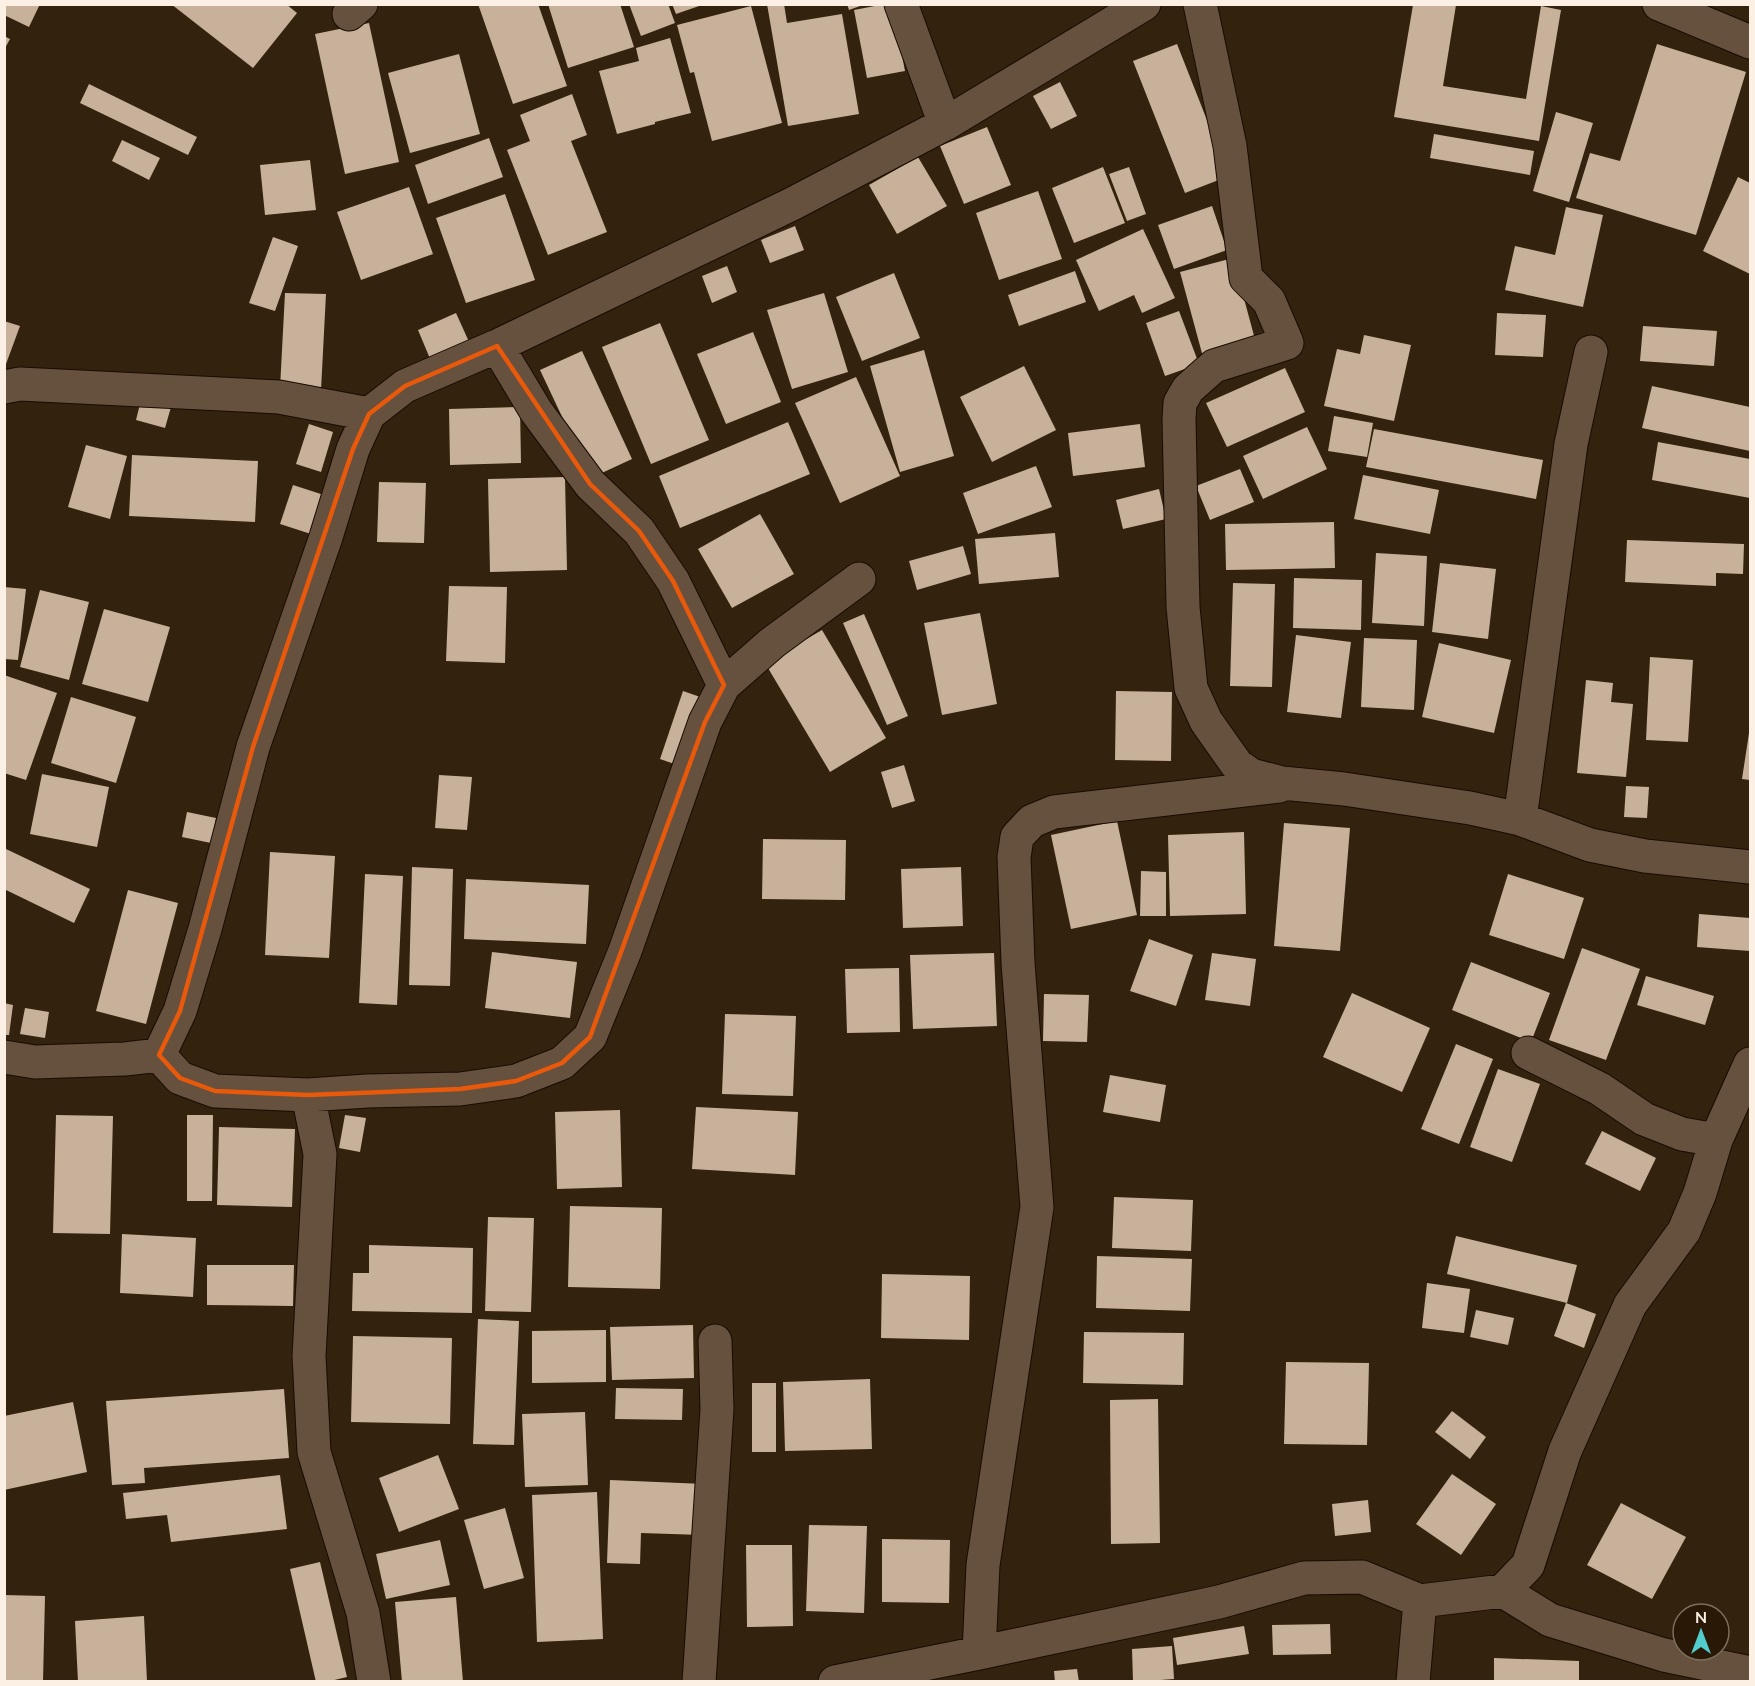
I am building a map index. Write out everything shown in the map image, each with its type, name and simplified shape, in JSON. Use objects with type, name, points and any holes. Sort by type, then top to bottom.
[{"type":"street","points":[[901,4],[945,124]]},
{"type":"street","points":[[159,1055],[180,1011],[205,929],[253,747],[326,537],[353,449],[369,414],[405,386],[497,346],[792,204],[945,124],[1144,4]]},
{"type":"street","points":[[1200,4],[1230,146],[1246,278],[1269,302],[1287,343],[1214,366],[1188,389],[1180,403],[1183,607],[1191,688],[1206,721],[1237,765],[1251,775],[1293,784],[1344,789],[1470,808],[1520,819],[1590,845],[1645,856],[1750,867]]},
{"type":"street","points":[[1659,4],[1750,42]]},
{"type":"street","points":[[497,346],[536,411],[590,484],[639,531],[673,581],[724,685]]},
{"type":"street","points":[[1520,819],[1571,444],[1591,352]]},
{"type":"street","points":[[4,387],[20,384],[279,397],[369,414]]},
{"type":"street","points":[[159,1055],[180,1078],[215,1091],[308,1095],[460,1089],[516,1081],[562,1063],[590,1037],[625,951],[705,722],[724,685],[772,643],[859,579]]},
{"type":"street","points":[[979,1653],[983,1565],[1037,1207],[1018,963],[1014,858],[1017,837],[1032,821],[1054,812],[1293,784]]},
{"type":"street","points":[[1528,1053],[1600,1089],[1644,1119],[1682,1134],[1716,1140]]},
{"type":"street","points":[[4,1057],[35,1062],[125,1059],[159,1055]]},
{"type":"street","points":[[1503,1591],[1528,1565],[1570,1440],[1630,1305],[1684,1231],[1700,1193],[1716,1140],[1750,1064]]},
{"type":"street","points":[[308,1095],[320,1154],[309,1356],[314,1452],[363,1613],[374,1682]]},
{"type":"street","points":[[699,1682],[717,1409],[714,1341]]},
{"type":"street","points":[[835,1682],[1219,1602],[1304,1578],[1362,1577],[1420,1601],[1503,1591],[1550,1620],[1664,1655],[1750,1672]]},
{"type":"street","points":[[1413,1682],[1420,1601]]},
{"type":"highlighted area","points":[[497,346],[590,484],[639,531],[673,581],[724,685],[705,722],[590,1037],[562,1063],[516,1081],[460,1089],[308,1095],[215,1091],[180,1078],[159,1055],[180,1011],[253,747],[353,449],[369,414],[405,386]]},
{"type":"building","points":[[4,4],[40,4],[29,27],[4,15]]},
{"type":"building","points":[[171,4],[286,4],[297,13],[253,68]]},
{"type":"building","points":[[478,4],[538,4],[567,86],[513,104]]},
{"type":"building","points":[[548,4],[620,4],[634,47],[568,68]]},
{"type":"building","points":[[629,4],[668,4],[675,23],[641,36]]},
{"type":"building","points":[[672,4],[702,4],[702,5],[676,14]]},
{"type":"building","points":[[767,4],[784,4],[787,23],[842,14],[859,114],[788,126]]},
{"type":"building","points":[[847,4],[863,4],[863,5],[849,10]]},
{"type":"building","points":[[892,4],[905,71],[867,78],[854,10]]},
{"type":"building","points":[[1413,5],[1456,5],[1443,86],[1526,99],[1541,6],[1561,10],[1539,141],[1394,117]]},
{"type":"building","points":[[751,6],[782,123],[712,141],[694,72],[690,73],[677,25]]},
{"type":"building","points":[[369,23],[399,162],[345,174],[315,34]]},
{"type":"building","points":[[4,36],[10,39],[4,50]]},
{"type":"building","points":[[670,38],[691,113],[617,134],[599,71],[639,61],[636,48]]},
{"type":"building","points":[[1177,44],[1229,176],[1185,193],[1133,61]]},
{"type":"building","points":[[1657,44],[1746,72],[1696,235],[1576,198],[1590,153],[1620,161]]},
{"type":"building","points":[[459,54],[480,134],[410,153],[388,73]]},
{"type":"building","points":[[1060,82],[1077,116],[1051,129],[1033,96]]},
{"type":"building","points":[[89,84],[197,137],[188,155],[80,103]]},
{"type":"building","points":[[572,94],[587,135],[571,141],[607,232],[548,255],[507,150],[530,141],[520,115]]},
{"type":"building","points":[[1556,112],[1593,123],[1569,202],[1533,191]]},
{"type":"building","points":[[987,127],[1011,185],[964,204],[940,146]]},
{"type":"building","points":[[1434,134],[1534,151],[1530,175],[1430,158]]},
{"type":"building","points":[[489,138],[503,177],[428,204],[415,165]]},
{"type":"building","points":[[122,140],[160,158],[149,180],[112,161]]},
{"type":"building","points":[[918,157],[947,206],[897,234],[869,185]]},
{"type":"building","points":[[310,160],[316,210],[265,215],[260,165]]},
{"type":"building","points":[[1103,167],[1125,223],[1074,243],[1052,188]]},
{"type":"building","points":[[1129,167],[1146,214],[1127,221],[1109,174]]},
{"type":"building","points":[[1738,177],[1750,183],[1750,274],[1703,251]]},
{"type":"building","points":[[409,187],[433,254],[361,280],[337,212]]},
{"type":"building","points":[[1038,191],[1062,259],[999,280],[976,213]]},
{"type":"building","points":[[505,194],[535,280],[466,303],[436,218]]},
{"type":"building","points":[[1212,206],[1227,250],[1174,269],[1158,225]]},
{"type":"building","points":[[1566,207],[1603,215],[1583,307],[1505,290],[1515,246],[1555,255]]},
{"type":"building","points":[[795,226],[804,250],[770,263],[761,240]]},
{"type":"building","points":[[1143,229],[1175,298],[1142,313],[1134,295],[1099,311],[1076,260]]},
{"type":"building","points":[[273,237],[298,246],[275,311],[249,303]]},
{"type":"building","points":[[1233,258],[1256,343],[1203,357],[1180,272]]},
{"type":"building","points":[[727,266],[737,292],[712,303],[702,276]]},
{"type":"building","points":[[1075,271],[1086,302],[1019,326],[1008,295]]},
{"type":"building","points":[[894,273],[920,338],[862,361],[836,297]]},
{"type":"building","points":[[285,293],[326,294],[321,390],[280,388]]},
{"type":"building","points":[[824,293],[848,372],[792,389],[767,310]]},
{"type":"building","points":[[1179,311],[1199,364],[1165,376],[1146,323]]},
{"type":"building","points":[[456,313],[470,344],[431,361],[418,330]]},
{"type":"building","points":[[1497,313],[1546,315],[1543,357],[1495,355]]},
{"type":"building","points":[[4,321],[20,326],[6,364],[4,364]]},
{"type":"building","points":[[660,323],[709,440],[651,464],[602,347]]},
{"type":"building","points":[[1643,326],[1717,331],[1714,366],[1640,361]]},
{"type":"building","points":[[753,332],[781,402],[726,424],[697,354]]},
{"type":"building","points":[[1364,335],[1411,345],[1394,421],[1324,406],[1337,349],[1360,354]]},
{"type":"building","points":[[924,350],[954,456],[900,472],[870,366]]},
{"type":"building","points":[[582,351],[632,459],[591,478],[540,370]]},
{"type":"building","points":[[1024,366],[1056,430],[992,462],[960,397]]},
{"type":"building","points":[[1285,368],[1305,412],[1227,447],[1206,403]]},
{"type":"building","points":[[856,377],[900,476],[840,503],[795,403]]},
{"type":"building","points":[[1652,386],[1750,407],[1750,451],[1642,428]]},
{"type":"building","points":[[143,392],[173,400],[165,428],[136,420]]},
{"type":"building","points":[[520,407],[521,463],[450,465],[449,409]]},
{"type":"building","points":[[1334,416],[1373,423],[1367,457],[1328,451]]},
{"type":"building","points":[[788,422],[810,474],[680,528],[659,476]]},
{"type":"building","points":[[309,424],[333,432],[321,472],[296,464]]},
{"type":"building","points":[[1140,424],[1145,467],[1073,476],[1068,433]]},
{"type":"building","points":[[1307,427],[1327,469],[1263,499],[1243,456]]},
{"type":"building","points":[[1374,429],[1543,460],[1536,499],[1366,467]]},
{"type":"building","points":[[1658,442],[1750,459],[1750,498],[1652,480]]},
{"type":"building","points":[[86,445],[127,456],[110,519],[68,507]]},
{"type":"building","points":[[132,455],[258,461],[255,522],[129,516]]},
{"type":"building","points":[[1036,466],[1052,507],[978,534],[963,493]]},
{"type":"building","points":[[1240,469],[1254,502],[1210,520],[1196,486]]},
{"type":"building","points":[[1363,475],[1439,490],[1430,534],[1354,519]]},
{"type":"building","points":[[565,477],[567,570],[490,572],[488,479]]},
{"type":"building","points":[[379,482],[426,483],[424,543],[377,542]]},
{"type":"building","points":[[293,485],[324,495],[311,534],[280,524]]},
{"type":"building","points":[[1159,489],[1166,519],[1123,529],[1116,500]]},
{"type":"building","points":[[760,514],[794,574],[732,608],[698,549]]},
{"type":"building","points":[[1334,522],[1335,568],[1226,570],[1225,524]]},
{"type":"building","points":[[1055,533],[1059,577],[979,584],[975,539]]},
{"type":"building","points":[[1627,540],[1744,544],[1743,574],[1716,573],[1716,586],[1625,582]]},
{"type":"building","points":[[963,546],[971,574],[917,590],[909,561]]},
{"type":"building","points":[[1376,553],[1427,556],[1424,626],[1372,623]]},
{"type":"building","points":[[1440,563],[1496,569],[1488,639],[1432,632]]},
{"type":"building","points":[[1294,578],[1362,580],[1361,630],[1293,628]]},
{"type":"building","points":[[1233,583],[1275,584],[1272,687],[1230,686]]},
{"type":"building","points":[[449,586],[507,587],[505,663],[446,661]]},
{"type":"building","points":[[4,587],[26,589],[18,660],[4,659]]},
{"type":"building","points":[[40,590],[89,602],[69,680],[20,667]]},
{"type":"building","points":[[104,609],[170,627],[148,702],[82,684]]},
{"type":"building","points":[[980,613],[997,704],[942,715],[924,623]]},
{"type":"building","points":[[864,614],[908,716],[887,725],[843,623]]},
{"type":"building","points":[[822,630],[886,738],[830,772],[765,663]]},
{"type":"building","points":[[1296,635],[1351,642],[1341,718],[1287,712]]},
{"type":"building","points":[[1364,638],[1417,640],[1414,710],[1361,707]]},
{"type":"building","points":[[1439,643],[1511,660],[1494,733],[1422,717]]},
{"type":"building","points":[[1650,657],[1693,660],[1688,742],[1646,740]]},
{"type":"building","points":[[4,675],[57,693],[26,780],[4,773]]},
{"type":"building","points":[[1586,680],[1613,683],[1611,702],[1633,704],[1626,777],[1577,773]]},
{"type":"building","points":[[683,691],[706,699],[683,767],[660,759]]},
{"type":"building","points":[[1116,691],[1172,692],[1171,761],[1115,760]]},
{"type":"building","points":[[71,697],[136,717],[116,783],[51,763]]},
{"type":"building","points":[[1750,733],[1750,780],[1742,779]]},
{"type":"building","points":[[904,765],[915,801],[892,808],[881,772]]},
{"type":"building","points":[[42,774],[109,787],[97,847],[30,834]]},
{"type":"building","points":[[439,775],[472,777],[467,830],[435,828]]},
{"type":"building","points":[[1626,786],[1649,787],[1647,818],[1624,817]]},
{"type":"building","points":[[187,812],[216,818],[211,843],[182,837]]},
{"type":"building","points":[[1117,821],[1137,915],[1071,929],[1051,835]]},
{"type":"building","points":[[1284,823],[1350,828],[1340,951],[1274,946]]},
{"type":"building","points":[[1244,832],[1246,914],[1170,916],[1168,835]]},
{"type":"building","points":[[763,839],[846,840],[845,900],[762,899]]},
{"type":"building","points":[[6,849],[90,889],[74,923],[4,889]]},
{"type":"building","points":[[270,852],[335,856],[329,958],[265,955]]},
{"type":"building","points":[[412,867],[453,869],[450,986],[409,985]]},
{"type":"building","points":[[961,867],[963,926],[903,928],[901,869]]},
{"type":"building","points":[[1141,871],[1166,872],[1166,916],[1140,916]]},
{"type":"building","points":[[365,874],[403,876],[397,1005],[359,1003]]},
{"type":"building","points":[[1508,874],[1584,898],[1564,959],[1489,935]]},
{"type":"building","points":[[466,879],[589,885],[586,944],[464,939]]},
{"type":"building","points":[[128,890],[178,903],[146,1024],[96,1011]]},
{"type":"building","points":[[1699,914],[1750,918],[1750,951],[1697,947]]},
{"type":"building","points":[[1149,939],[1193,955],[1176,1006],[1130,991]]},
{"type":"building","points":[[1582,948],[1640,969],[1606,1060],[1549,1040]]},
{"type":"building","points":[[492,952],[577,962],[570,1018],[485,1008]]},
{"type":"building","points":[[994,953],[997,1026],[913,1029],[910,955]]},
{"type":"building","points":[[1212,953],[1256,959],[1250,1006],[1205,1000]]},
{"type":"building","points":[[1471,962],[1550,993],[1531,1042],[1452,1010]]},
{"type":"building","points":[[899,968],[900,1032],[847,1033],[845,969]]},
{"type":"building","points":[[1646,976],[1714,996],[1705,1025],[1637,1005]]},
{"type":"building","points":[[1352,993],[1430,1028],[1402,1092],[1323,1057]]},
{"type":"building","points":[[1044,994],[1089,995],[1087,1042],[1043,1041]]},
{"type":"building","points":[[4,1003],[13,1005],[9,1035],[4,1035]]},
{"type":"building","points":[[25,1008],[49,1012],[45,1038],[20,1034]]},
{"type":"building","points":[[725,1014],[796,1016],[793,1096],[722,1094]]},
{"type":"building","points":[[1456,1044],[1493,1059],[1459,1144],[1421,1129]]},
{"type":"building","points":[[1498,1069],[1540,1084],[1512,1162],[1470,1147]]},
{"type":"building","points":[[1110,1075],[1166,1085],[1160,1122],[1103,1112]]},
{"type":"building","points":[[696,1107],[798,1112],[795,1175],[692,1169]]},
{"type":"building","points":[[620,1110],[622,1187],[557,1189],[555,1112]]},
{"type":"building","points":[[56,1115],[113,1116],[110,1234],[53,1233]]},
{"type":"building","points":[[187,1115],[213,1115],[212,1201],[187,1201]]},
{"type":"building","points":[[345,1115],[366,1118],[360,1152],[339,1148]]},
{"type":"building","points":[[219,1127],[295,1129],[292,1207],[217,1205]]},
{"type":"building","points":[[1602,1131],[1656,1158],[1640,1191],[1585,1164]]},
{"type":"building","points":[[1114,1197],[1193,1200],[1191,1251],[1112,1248]]},
{"type":"building","points":[[570,1206],[662,1208],[660,1289],[568,1287]]},
{"type":"building","points":[[488,1217],[534,1218],[531,1312],[485,1311]]},
{"type":"building","points":[[122,1234],[196,1238],[193,1297],[120,1293]]},
{"type":"building","points":[[1456,1236],[1577,1265],[1567,1303],[1447,1274]]},
{"type":"building","points":[[369,1245],[473,1248],[472,1313],[352,1311],[353,1273],[369,1273]]},
{"type":"building","points":[[1097,1256],[1192,1259],[1190,1311],[1096,1308]]},
{"type":"building","points":[[207,1265],[294,1265],[293,1306],[207,1305]]},
{"type":"building","points":[[882,1274],[970,1276],[969,1340],[881,1338]]},
{"type":"building","points":[[1427,1283],[1470,1289],[1464,1333],[1422,1328]]},
{"type":"building","points":[[1566,1303],[1596,1314],[1584,1348],[1554,1336]]},
{"type":"building","points":[[1476,1310],[1514,1318],[1508,1345],[1470,1337]]},
{"type":"building","points":[[478,1319],[519,1321],[514,1445],[473,1444]]},
{"type":"building","points":[[693,1325],[694,1378],[612,1380],[610,1327]]},
{"type":"building","points":[[606,1330],[606,1382],[532,1383],[532,1331]]},
{"type":"building","points":[[1084,1332],[1184,1333],[1183,1385],[1083,1383]]},
{"type":"building","points":[[353,1336],[452,1338],[450,1424],[351,1422]]},
{"type":"building","points":[[1286,1362],[1369,1363],[1367,1445],[1284,1444]]},
{"type":"building","points":[[870,1379],[872,1449],[785,1451],[783,1382]]},
{"type":"building","points":[[752,1383],[776,1383],[776,1452],[752,1452]]},
{"type":"building","points":[[616,1388],[683,1389],[682,1420],[615,1419]]},
{"type":"building","points":[[284,1389],[289,1458],[144,1468],[145,1483],[112,1485],[106,1401]]},
{"type":"building","points":[[1158,1399],[1160,1543],[1111,1544],[1110,1400]]},
{"type":"building","points":[[73,1402],[87,1472],[4,1490],[4,1416]]},
{"type":"building","points":[[1452,1411],[1486,1437],[1470,1459],[1435,1432]]},
{"type":"building","points":[[585,1412],[588,1485],[525,1487],[522,1414]]},
{"type":"building","points":[[438,1455],[459,1509],[399,1532],[379,1478]]},
{"type":"building","points":[[1452,1474],[1496,1504],[1461,1555],[1416,1524]]},
{"type":"building","points":[[280,1475],[287,1529],[171,1542],[167,1515],[126,1519],[123,1493]]},
{"type":"building","points":[[610,1480],[704,1484],[702,1535],[641,1533],[640,1564],[607,1563]]},
{"type":"building","points":[[597,1492],[603,1639],[537,1642],[532,1495]]},
{"type":"building","points":[[1368,1500],[1371,1532],[1335,1536],[1332,1504]]},
{"type":"building","points":[[1621,1503],[1686,1537],[1652,1599],[1587,1565]]},
{"type":"building","points":[[505,1508],[524,1578],[484,1589],[464,1520]]},
{"type":"building","points":[[809,1525],[867,1526],[864,1613],[806,1611]]},
{"type":"building","points":[[882,1539],[950,1540],[949,1603],[882,1602]]},
{"type":"building","points":[[440,1540],[450,1585],[386,1599],[376,1554]]},
{"type":"building","points":[[746,1545],[792,1545],[793,1626],[747,1627]]},
{"type":"building","points":[[320,1562],[347,1677],[326,1682],[316,1682],[290,1569]]},
{"type":"building","points":[[4,1595],[45,1596],[43,1682],[4,1682]]},
{"type":"building","points":[[456,1597],[463,1682],[402,1682],[395,1602]]},
{"type":"building","points":[[144,1616],[147,1682],[78,1682],[75,1621]]},
{"type":"building","points":[[1330,1624],[1331,1654],[1273,1655],[1272,1625]]},
{"type":"building","points":[[1244,1626],[1249,1654],[1177,1665],[1173,1638]]},
{"type":"building","points":[[1172,1646],[1174,1679],[1133,1682],[1132,1649]]},
{"type":"building","points":[[1494,1658],[1579,1661],[1579,1682],[1494,1682]]},
{"type":"building","points":[[1077,1669],[1079,1682],[1055,1682],[1054,1671]]}]
